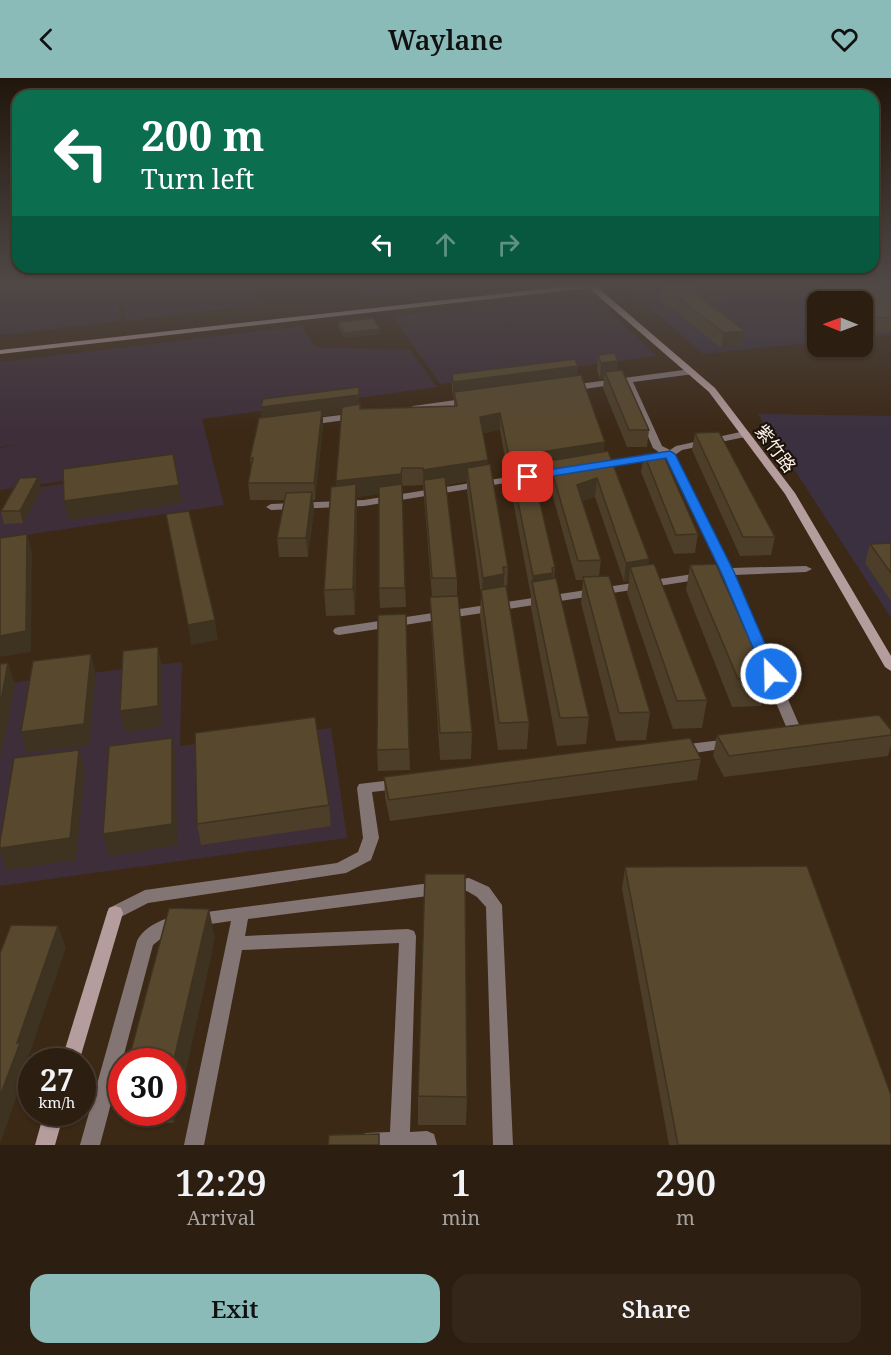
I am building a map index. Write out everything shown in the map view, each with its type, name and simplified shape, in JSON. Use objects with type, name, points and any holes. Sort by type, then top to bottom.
[{"type":"street","points":[[0,345],[92,335]]},
{"type":"street","points":[[0,352],[152,335]]},
{"type":"street","name":"紫竹路","points":[[649,335],[712,390],[790,493],[891,667]]},
{"type":"street","points":[[558,390],[691,372]]},
{"type":"street","points":[[628,380],[658,448],[670,454],[727,572],[797,736]]},
{"type":"street","points":[[406,410],[476,400]]},
{"type":"street","points":[[301,423],[371,414]]},
{"type":"street","points":[[587,467],[670,454],[679,448],[745,434]]},
{"type":"street","points":[[271,507],[364,502],[576,469]]},
{"type":"street","points":[[339,631],[727,572],[806,569]]},
{"type":"street","points":[[668,751],[739,743]]},
{"type":"street","points":[[74,1048],[115,913],[145,897],[340,868],[365,856],[371,838],[364,788],[411,783]]},
{"type":"street","points":[[90,1145],[146,941],[163,927],[181,921],[468,884],[483,892],[494,905],[503,1145]]},
{"type":"street","points":[[194,1145],[241,913]]},
{"type":"street","points":[[235,943],[408,936],[400,1142]]},
{"type":"street","points":[[45,1145],[50,1126]]},
{"type":"street","points":[[346,1143],[427,1141],[427,1145]]},
{"type":"shaded area","points":[[228,335],[307,335],[315,347],[410,350],[437,387],[202,419],[224,505],[0,539],[0,512],[11,492],[171,466],[0,490],[0,448],[15,445],[0,447],[0,362]]},
{"type":"shaded area","points":[[405,335],[634,335],[657,356],[440,384]]},
{"type":"shaded area","points":[[681,335],[807,335],[807,343],[703,354]]},
{"type":"shaded area","points":[[758,414],[891,416],[891,618]]},
{"type":"shaded area","points":[[182,662],[180,746],[331,728],[347,838],[0,886],[0,684]]},
{"type":"building","points":[[615,353],[618,361],[601,363],[598,355]]},
{"type":"building","points":[[575,359],[578,366],[453,382],[452,374]]},
{"type":"building","points":[[622,370],[649,430],[629,430],[605,372]]},
{"type":"building","points":[[581,375],[605,442],[509,457],[500,413],[480,417],[488,460],[423,470],[423,468],[402,468],[401,474],[336,481],[342,407],[360,404],[360,409],[457,406],[454,392]]},
{"type":"building","points":[[359,387],[359,395],[261,407],[263,399]]},
{"type":"building","points":[[322,410],[314,483],[248,483],[253,458],[250,458],[259,418]]},
{"type":"building","points":[[719,432],[775,537],[743,537],[695,433]]},
{"type":"building","points":[[608,451],[649,559],[626,563],[597,478],[577,485],[601,560],[578,561],[549,461]]},
{"type":"building","points":[[173,454],[179,485],[64,501],[63,469]]},
{"type":"building","points":[[644,454],[663,454],[698,534],[676,535]]},
{"type":"building","points":[[490,464],[508,567],[503,567],[504,574],[483,578],[467,468]]},
{"type":"building","points":[[531,464],[555,567],[552,568],[553,573],[533,576],[511,467]]},
{"type":"building","points":[[38,477],[20,511],[1,511],[20,478]]},
{"type":"building","points":[[445,477],[457,578],[432,578],[424,480]]},
{"type":"building","points":[[356,484],[353,589],[324,590],[331,487]]},
{"type":"building","points":[[402,484],[405,588],[379,588],[379,487]]},
{"type":"building","points":[[312,492],[306,538],[277,538],[286,493]]},
{"type":"building","points":[[189,511],[215,620],[188,625],[166,514]]},
{"type":"building","points":[[27,534],[26,631],[0,636],[0,538]]},
{"type":"building","points":[[891,543],[891,573],[870,544]]},
{"type":"building","points":[[654,564],[707,700],[677,701],[630,567]]},
{"type":"building","points":[[716,564],[767,678],[738,679],[690,565]]},
{"type":"building","points":[[609,576],[650,712],[619,713],[583,577]]},
{"type":"building","points":[[556,578],[589,717],[560,718],[532,582]]},
{"type":"building","points":[[506,586],[529,722],[499,723],[481,590]]},
{"type":"building","points":[[458,596],[472,732],[440,733],[430,597]]},
{"type":"building","points":[[406,614],[409,749],[377,750],[378,615]]},
{"type":"building","points":[[158,647],[158,706],[120,711],[123,651]]},
{"type":"building","points":[[91,654],[84,724],[21,732],[33,661]]},
{"type":"building","points":[[8,663],[0,706],[0,664]]},
{"type":"building","points":[[879,715],[891,730],[891,735],[729,756],[717,735]]},
{"type":"building","points":[[315,717],[329,805],[197,824],[195,733]]},
{"type":"building","points":[[172,738],[172,824],[103,834],[109,746]]},
{"type":"building","points":[[690,738],[701,759],[389,800],[384,777]]},
{"type":"building","points":[[79,750],[70,838],[0,848],[14,758]]},
{"type":"building","points":[[807,866],[891,1095],[891,1145],[678,1145],[625,867]]},
{"type":"building","points":[[425,874],[465,874],[467,1097],[418,1096]]},
{"type":"building","points":[[169,908],[209,909],[177,1048],[132,1048]]},
{"type":"building","points":[[11,925],[58,926],[17,1043],[20,1043],[0,1096],[0,953]]},
{"type":"building","points":[[379,1134],[379,1145],[328,1145],[329,1135]]},
{"type":"route","points":[[528,477],[670,454],[727,572],[771,674]]}]
